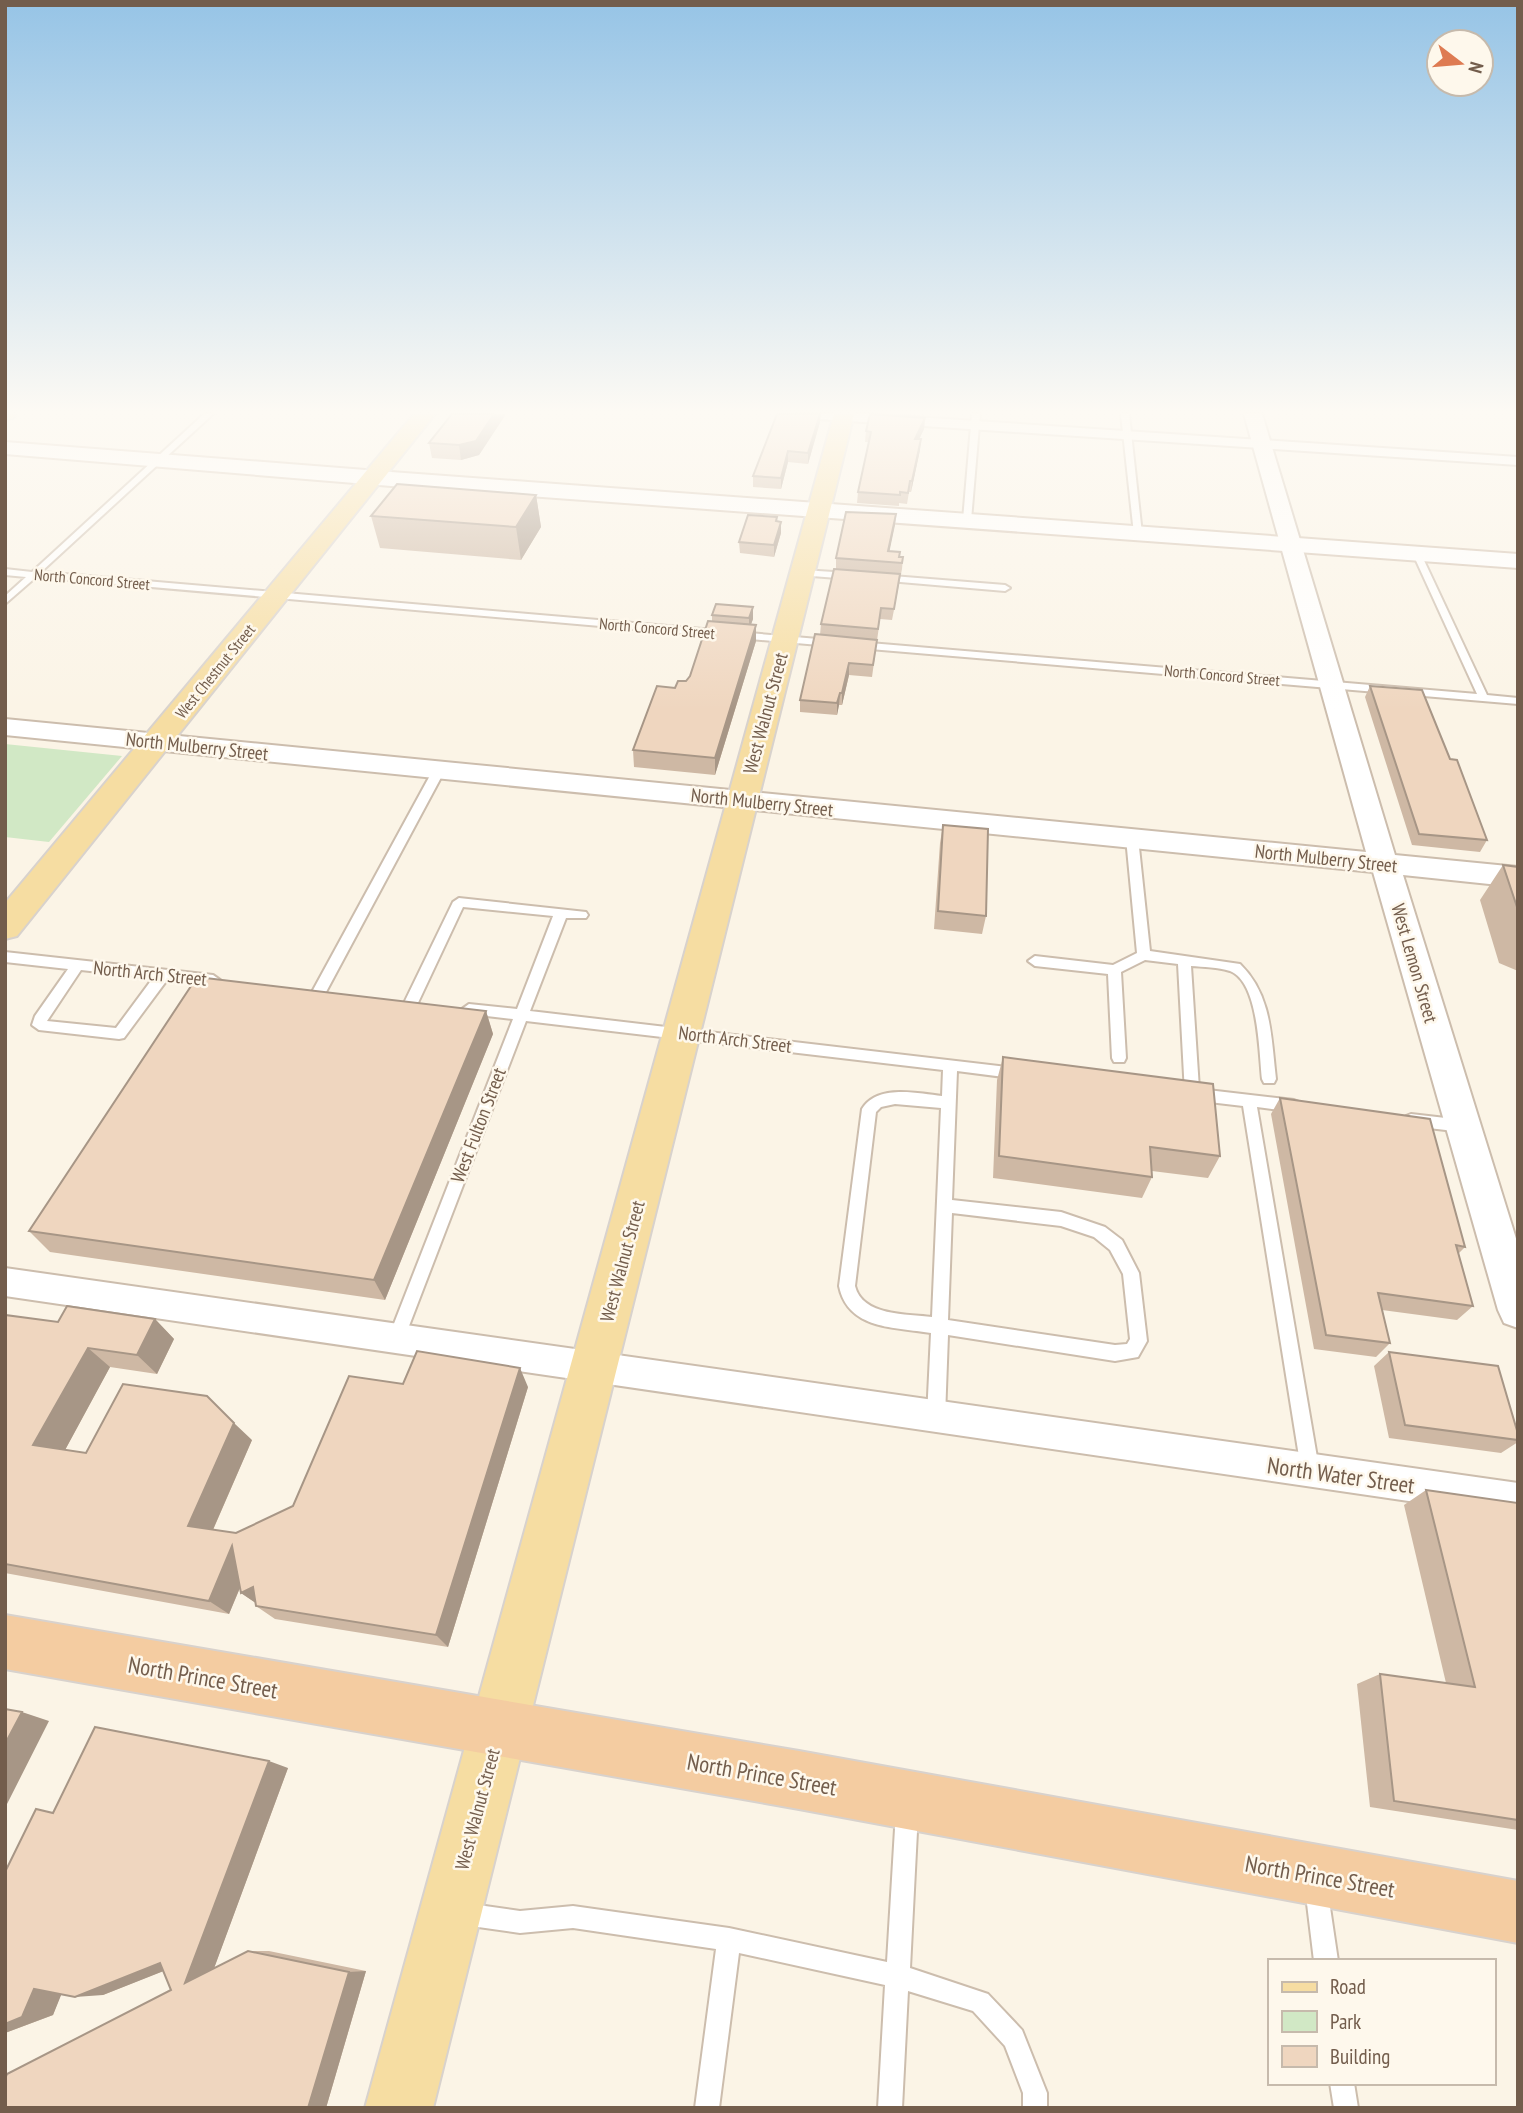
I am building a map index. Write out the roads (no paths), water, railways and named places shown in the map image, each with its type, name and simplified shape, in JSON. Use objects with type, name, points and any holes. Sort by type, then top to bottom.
[{"type":"highway","name":"North Prince Street","points":[[5,1642],[499,1727],[1518,1912]]},
{"type":"main road","name":"West Chestnut Street","points":[[5,927],[345,513]]},
{"type":"main road","name":"West Walnut Street","points":[[399,2108],[818,513]]},
{"type":"main road","points":[[858,513],[1518,561]]},
{"type":"street","name":"West Lemon Street","points":[[1281,513],[1518,1310]]},
{"type":"street","name":"North Mulberry Street","points":[[5,727],[1518,877]]},
{"type":"street","points":[[5,1282],[1164,1450]]},
{"type":"street","name":"North Water Street","points":[[1164,1450],[1518,1500]]},
{"type":"lane","points":[[7,597],[101,513]]},
{"type":"lane","points":[[967,520],[968,513]]},
{"type":"lane","points":[[1136,513],[1138,534]]},
{"type":"lane","points":[[1417,554],[1483,697]]},
{"type":"lane","name":"North Concord Street","points":[[5,572],[836,643]]},
{"type":"lane","points":[[802,573],[860,577]]},
{"type":"lane","points":[[872,578],[1005,588]]},
{"type":"lane","name":"North Concord Street","points":[[850,644],[1518,701]]},
{"type":"lane","points":[[319,992],[439,770]]},
{"type":"lane","points":[[1132,838],[1144,955]]},
{"type":"lane","points":[[412,1003],[459,902],[582,915]]},
{"type":"lane","name":"West Fulton Street","points":[[396,1339],[561,913]]},
{"type":"lane","points":[[1035,961],[1114,970],[1144,955],[1235,967],[1245,974],[1259,1002],[1269,1079]]},
{"type":"lane","name":"North Arch Street","points":[[5,957],[228,982]]},
{"type":"lane","points":[[1184,960],[1186,1093],[1303,1107]]},
{"type":"lane","points":[[78,965],[42,1016],[39,1025],[118,1034],[163,975]]},
{"type":"lane","points":[[1114,970],[1119,1058]]},
{"type":"lane","name":"North Arch Street","points":[[453,1007],[1031,1074]]},
{"type":"lane","points":[[936,1417],[950,1065]]},
{"type":"lane","points":[[944,1206],[1062,1219],[1099,1232],[1116,1245],[1131,1273],[1139,1341],[1132,1351],[1115,1353],[878,1317],[860,1311],[849,1300],[847,1286],[869,1109],[876,1100],[888,1098],[948,1103]]},
{"type":"lane","points":[[1249,1100],[1310,1471]]},
{"type":"lane","points":[[1396,1118],[1463,1126]]},
{"type":"lane","points":[[890,2108],[908,1800]]},
{"type":"lane","points":[[1315,1875],[1326,1959]]},
{"type":"lane","points":[[450,1912],[520,1922],[573,1917],[729,1939],[898,1976],[980,2002],[1014,2038],[1035,2093],[1035,2108]]},
{"type":"lane","points":[[707,2108],[729,1939]]},
{"type":"lane","points":[[1342,2085],[1346,2108]]}]
